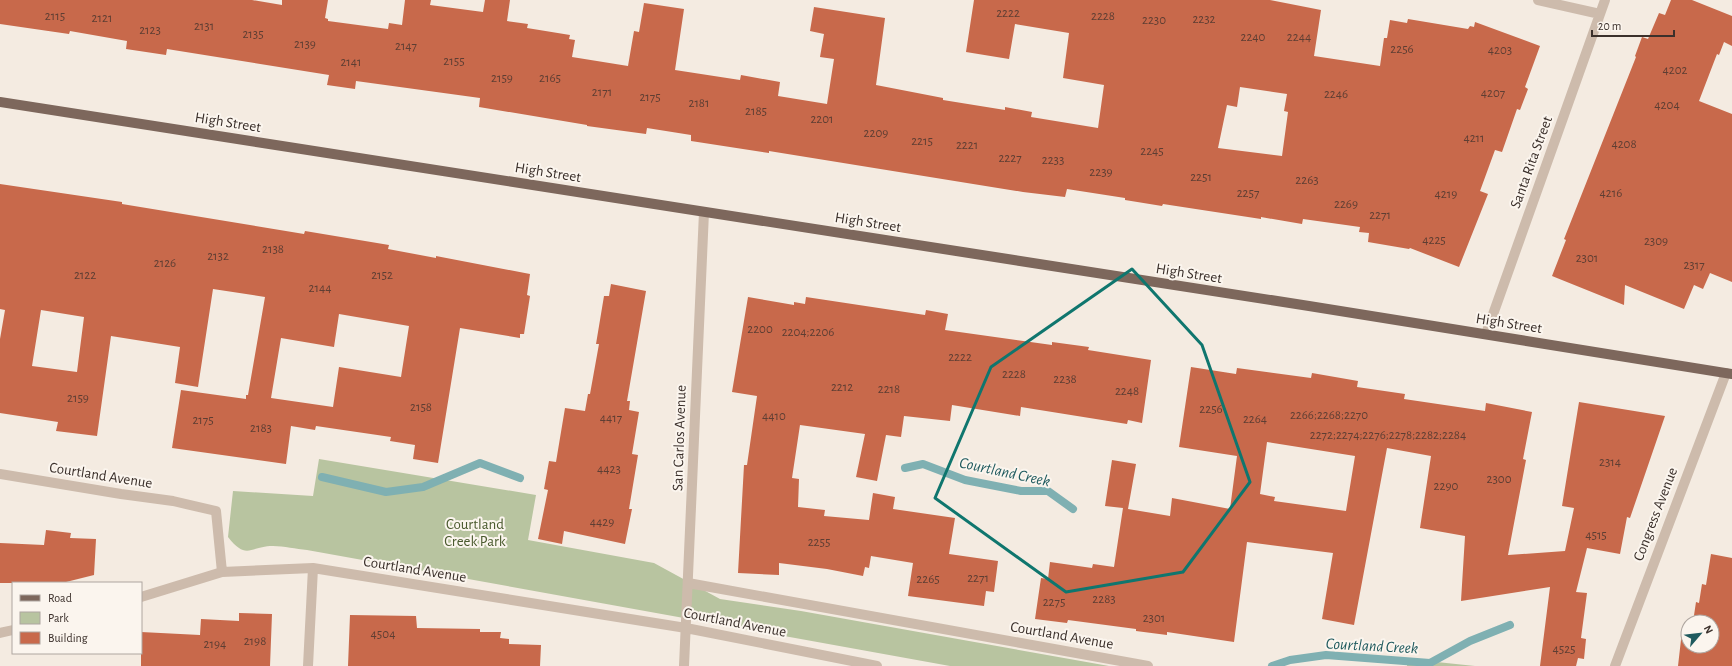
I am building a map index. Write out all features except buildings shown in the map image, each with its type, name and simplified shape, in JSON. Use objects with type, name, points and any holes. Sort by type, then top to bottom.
[{"type":"main road","name":"High Street","points":[[0,102],[1486,334],[1729,374]]},
{"type":"street","points":[[1538,0],[1600,14]]},
{"type":"street","name":"Santa Rita Street","points":[[1486,334],[1606,0]]},
{"type":"street","name":"San Carlos Avenue","points":[[684,666],[704,212]]},
{"type":"street","name":"Congress Avenue","points":[[1615,666],[1729,374]]},
{"type":"street","name":"Courtland Avenue","points":[[0,474],[173,501],[216,511],[222,572],[313,568],[686,628],[877,666]]},
{"type":"street","points":[[308,666],[313,568]]},
{"type":"street","points":[[142,597],[222,572]]},
{"type":"street","name":"Courtland Avenue","points":[[688,583],[1148,666]]},
{"type":"street","points":[[0,633],[12,630]]},
{"type":"highlighted area","points":[[1132,269],[1202,345],[1250,482],[1183,572],[1066,592],[935,498],[991,367]]},
{"type":"green space","name":"Courtland Creek Park","points":[[319,459],[536,495],[528,540],[654,563],[720,599],[801,611],[1109,666],[950,666],[307,550],[273,546],[245,550],[240,549],[234,544],[228,537],[233,491],[313,496]]},
{"type":"green space","points":[[1408,659],[1475,666],[1407,666]]},
{"type":"waterway","name":"Courtland Creek","points":[[322,477],[386,492],[423,487],[480,463],[520,478]]},
{"type":"waterway","name":"Courtland Creek","points":[[905,468],[923,464],[965,480],[1021,491],[1048,491],[1073,509]]},
{"type":"waterway","name":"Courtland Creek","points":[[1272,666],[1290,660],[1326,655],[1430,663],[1470,641],[1510,625]]}]
